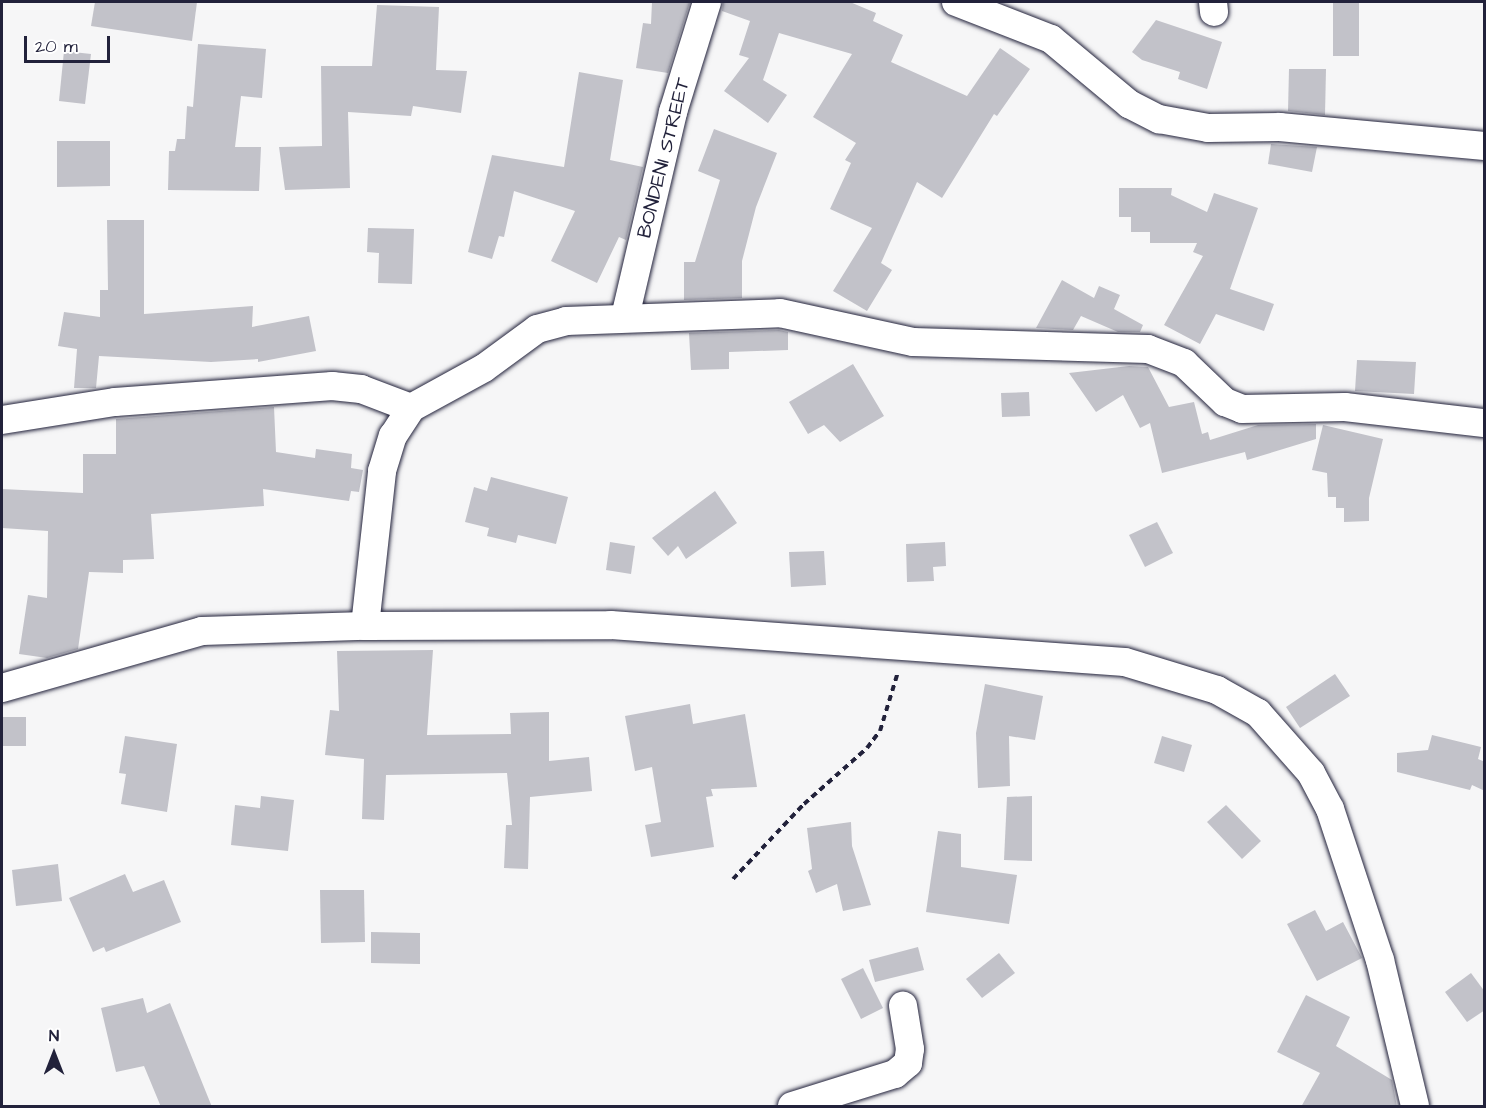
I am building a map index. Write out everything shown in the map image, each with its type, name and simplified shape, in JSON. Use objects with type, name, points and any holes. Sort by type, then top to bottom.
[{"type":"street","name":"BONDENI STREET","points":[[625,316],[673,112],[707,2]]},
{"type":"street","points":[[956,2],[1051,39],[1129,104],[1159,119],[1208,128],[1280,127],[1485,146]]},
{"type":"street","points":[[365,626],[382,471],[393,436],[411,408],[484,368],[537,329],[566,321],[625,316],[780,313],[913,342],[1148,349],[1184,363],[1225,402],[1242,409],[1345,407],[1485,423]]},
{"type":"street","points":[[2,420],[115,402],[332,386],[361,389],[411,408]]},
{"type":"street","points":[[2,688],[202,631],[365,626],[611,625],[1125,662],[1217,690],[1258,713],[1311,773],[1330,809],[1380,960],[1415,1107]]},
{"type":"street","points":[[792,1107],[895,1074],[908,1063],[910,1049],[903,1006]]},
{"type":"path","points":[[733,879],[880,731],[905,645]]},
{"type":"building","points":[[95,2],[197,2],[192,41],[91,26]]},
{"type":"building","points":[[652,2],[690,2],[668,73],[636,68],[643,23],[651,24]]},
{"type":"building","points":[[723,2],[850,2],[876,13],[873,21],[903,35],[891,62],[967,96],[1000,48],[1030,69],[997,116],[994,114],[942,198],[917,182],[881,263],[892,270],[867,311],[833,291],[872,228],[830,209],[851,163],[845,160],[856,143],[813,117],[852,54],[779,33],[763,80],[787,95],[768,123],[724,91],[749,58],[739,55],[750,21],[722,11]]},
{"type":"building","points":[[1333,2],[1359,2],[1359,56],[1333,56]]},
{"type":"building","points":[[377,5],[439,7],[436,70],[467,71],[461,113],[413,106],[411,116],[348,112],[350,188],[285,190],[279,147],[322,146],[321,66],[372,66]]},
{"type":"building","points":[[1156,20],[1222,42],[1207,89],[1178,79],[1180,72],[1142,60],[1132,52]]},
{"type":"building","points":[[198,44],[266,49],[262,98],[241,96],[235,147],[261,147],[259,191],[168,190],[169,151],[175,151],[177,139],[185,139],[187,106],[193,107]]},
{"type":"building","points":[[64,51],[91,54],[85,104],[59,101]]},
{"type":"building","points":[[1289,69],[1326,69],[1325,115],[1288,111]]},
{"type":"building","points":[[579,72],[623,80],[610,160],[643,167],[626,240],[619,237],[597,283],[551,261],[575,211],[514,191],[504,237],[499,236],[492,259],[468,252],[492,155],[564,167]]},
{"type":"building","points":[[714,129],[777,153],[756,207],[742,261],[742,298],[684,300],[684,262],[695,262],[720,180],[698,171]]},
{"type":"building","points":[[57,141],[110,141],[110,186],[57,187]]},
{"type":"building","points":[[1271,144],[1317,147],[1312,172],[1268,164]]},
{"type":"building","points":[[1119,188],[1172,188],[1171,195],[1207,212],[1214,193],[1258,208],[1230,289],[1274,304],[1264,331],[1216,314],[1200,344],[1164,325],[1203,256],[1193,252],[1197,243],[1150,243],[1150,232],[1131,232],[1131,217],[1119,217]]},
{"type":"building","points":[[107,220],[144,220],[144,314],[253,306],[252,327],[309,316],[316,351],[258,362],[258,359],[211,362],[99,356],[96,388],[74,388],[77,349],[58,346],[64,312],[100,317],[100,290],[108,290]]},
{"type":"building","points":[[368,228],[414,229],[412,284],[378,283],[379,253],[367,252]]},
{"type":"building","points":[[1062,280],[1094,298],[1099,286],[1120,295],[1114,309],[1143,325],[1140,332],[1118,332],[1081,316],[1073,330],[1036,328]]},
{"type":"building","points":[[779,330],[788,332],[788,350],[729,352],[729,369],[691,370],[689,333]]},
{"type":"building","points":[[1357,360],[1416,362],[1414,394],[1355,391]]},
{"type":"building","points":[[853,364],[884,416],[840,442],[824,425],[808,434],[789,402]]},
{"type":"building","points":[[1129,366],[1148,367],[1169,407],[1194,402],[1202,434],[1208,432],[1210,440],[1258,425],[1316,424],[1316,439],[1247,460],[1245,452],[1162,473],[1150,423],[1140,428],[1123,395],[1096,412],[1069,373]]},
{"type":"building","points":[[1029,392],[1030,416],[1002,417],[1001,393]]},
{"type":"building","points":[[274,407],[276,452],[315,458],[316,449],[352,454],[351,468],[363,470],[359,492],[351,491],[349,501],[263,489],[264,506],[151,514],[154,559],[123,560],[123,573],[89,572],[78,649],[47,658],[19,654],[28,595],[47,598],[48,531],[2,528],[2,489],[83,493],[83,454],[116,454],[116,419]]},
{"type":"building","points":[[1323,425],[1383,439],[1369,498],[1369,521],[1344,522],[1344,508],[1336,508],[1336,497],[1328,497],[1327,473],[1312,470]]},
{"type":"building","points":[[491,477],[568,497],[556,544],[518,535],[516,543],[487,536],[489,528],[465,522],[474,487],[487,491]]},
{"type":"building","points":[[715,491],[737,523],[686,559],[678,546],[668,556],[652,538]]},
{"type":"building","points":[[1157,522],[1173,553],[1145,567],[1129,535]]},
{"type":"building","points":[[610,542],[635,546],[631,574],[606,570]]},
{"type":"building","points":[[945,542],[946,566],[933,567],[934,581],[907,582],[906,544]]},
{"type":"building","points":[[824,551],[826,585],[791,587],[789,552]]},
{"type":"building","points":[[433,650],[427,735],[511,734],[510,713],[549,712],[549,761],[589,757],[592,791],[530,797],[528,869],[504,868],[506,825],[512,825],[507,773],[386,775],[384,820],[362,819],[364,759],[325,755],[330,710],[339,711],[337,651]]},
{"type":"building","points":[[1335,674],[1350,696],[1300,728],[1286,707]]},
{"type":"building","points":[[985,684],[1043,696],[1035,740],[1009,736],[1010,786],[978,788],[976,733]]},
{"type":"building","points":[[690,704],[693,724],[745,714],[757,787],[711,789],[713,796],[706,797],[714,847],[651,857],[645,825],[661,822],[652,767],[635,771],[625,716]]},
{"type":"building","points":[[2,717],[26,717],[26,746],[2,746]]},
{"type":"building","points":[[1432,735],[1481,747],[1478,759],[1485,762],[1485,791],[1472,785],[1470,790],[1397,772],[1397,753],[1428,750]]},
{"type":"building","points":[[125,736],[177,744],[167,812],[121,804],[126,774],[119,773]]},
{"type":"building","points":[[1162,736],[1192,745],[1184,772],[1154,763]]},
{"type":"building","points":[[261,796],[294,800],[288,851],[231,845],[235,805],[260,808]]},
{"type":"building","points":[[1032,796],[1032,861],[1004,860],[1007,797]]},
{"type":"building","points":[[1226,805],[1261,841],[1242,859],[1207,822]]},
{"type":"building","points":[[851,822],[852,846],[871,905],[843,911],[837,884],[816,893],[808,871],[812,869],[807,828]]},
{"type":"building","points":[[938,831],[961,834],[961,867],[1017,875],[1009,924],[926,912]]},
{"type":"building","points":[[58,864],[62,901],[16,906],[12,870]]},
{"type":"building","points":[[125,874],[133,892],[164,880],[181,922],[106,952],[104,947],[93,952],[69,898]]},
{"type":"building","points":[[320,890],[364,890],[365,942],[321,943]]},
{"type":"building","points":[[1315,910],[1326,931],[1343,922],[1362,958],[1317,981],[1287,924]]},
{"type":"building","points":[[371,932],[420,933],[420,964],[371,963]]},
{"type":"building","points":[[918,947],[924,970],[875,982],[869,960]]},
{"type":"building","points":[[999,953],[1015,973],[982,998],[966,979]]},
{"type":"building","points":[[863,968],[883,1008],[861,1019],[841,979]]},
{"type":"building","points":[[1471,973],[1485,992],[1485,1010],[1467,1022],[1445,992]]},
{"type":"building","points":[[1306,995],[1350,1017],[1336,1046],[1392,1080],[1397,1107],[1301,1107],[1320,1073],[1277,1052]]},
{"type":"building","points":[[143,998],[147,1013],[170,1003],[212,1107],[161,1107],[144,1066],[116,1072],[101,1008]]}]
